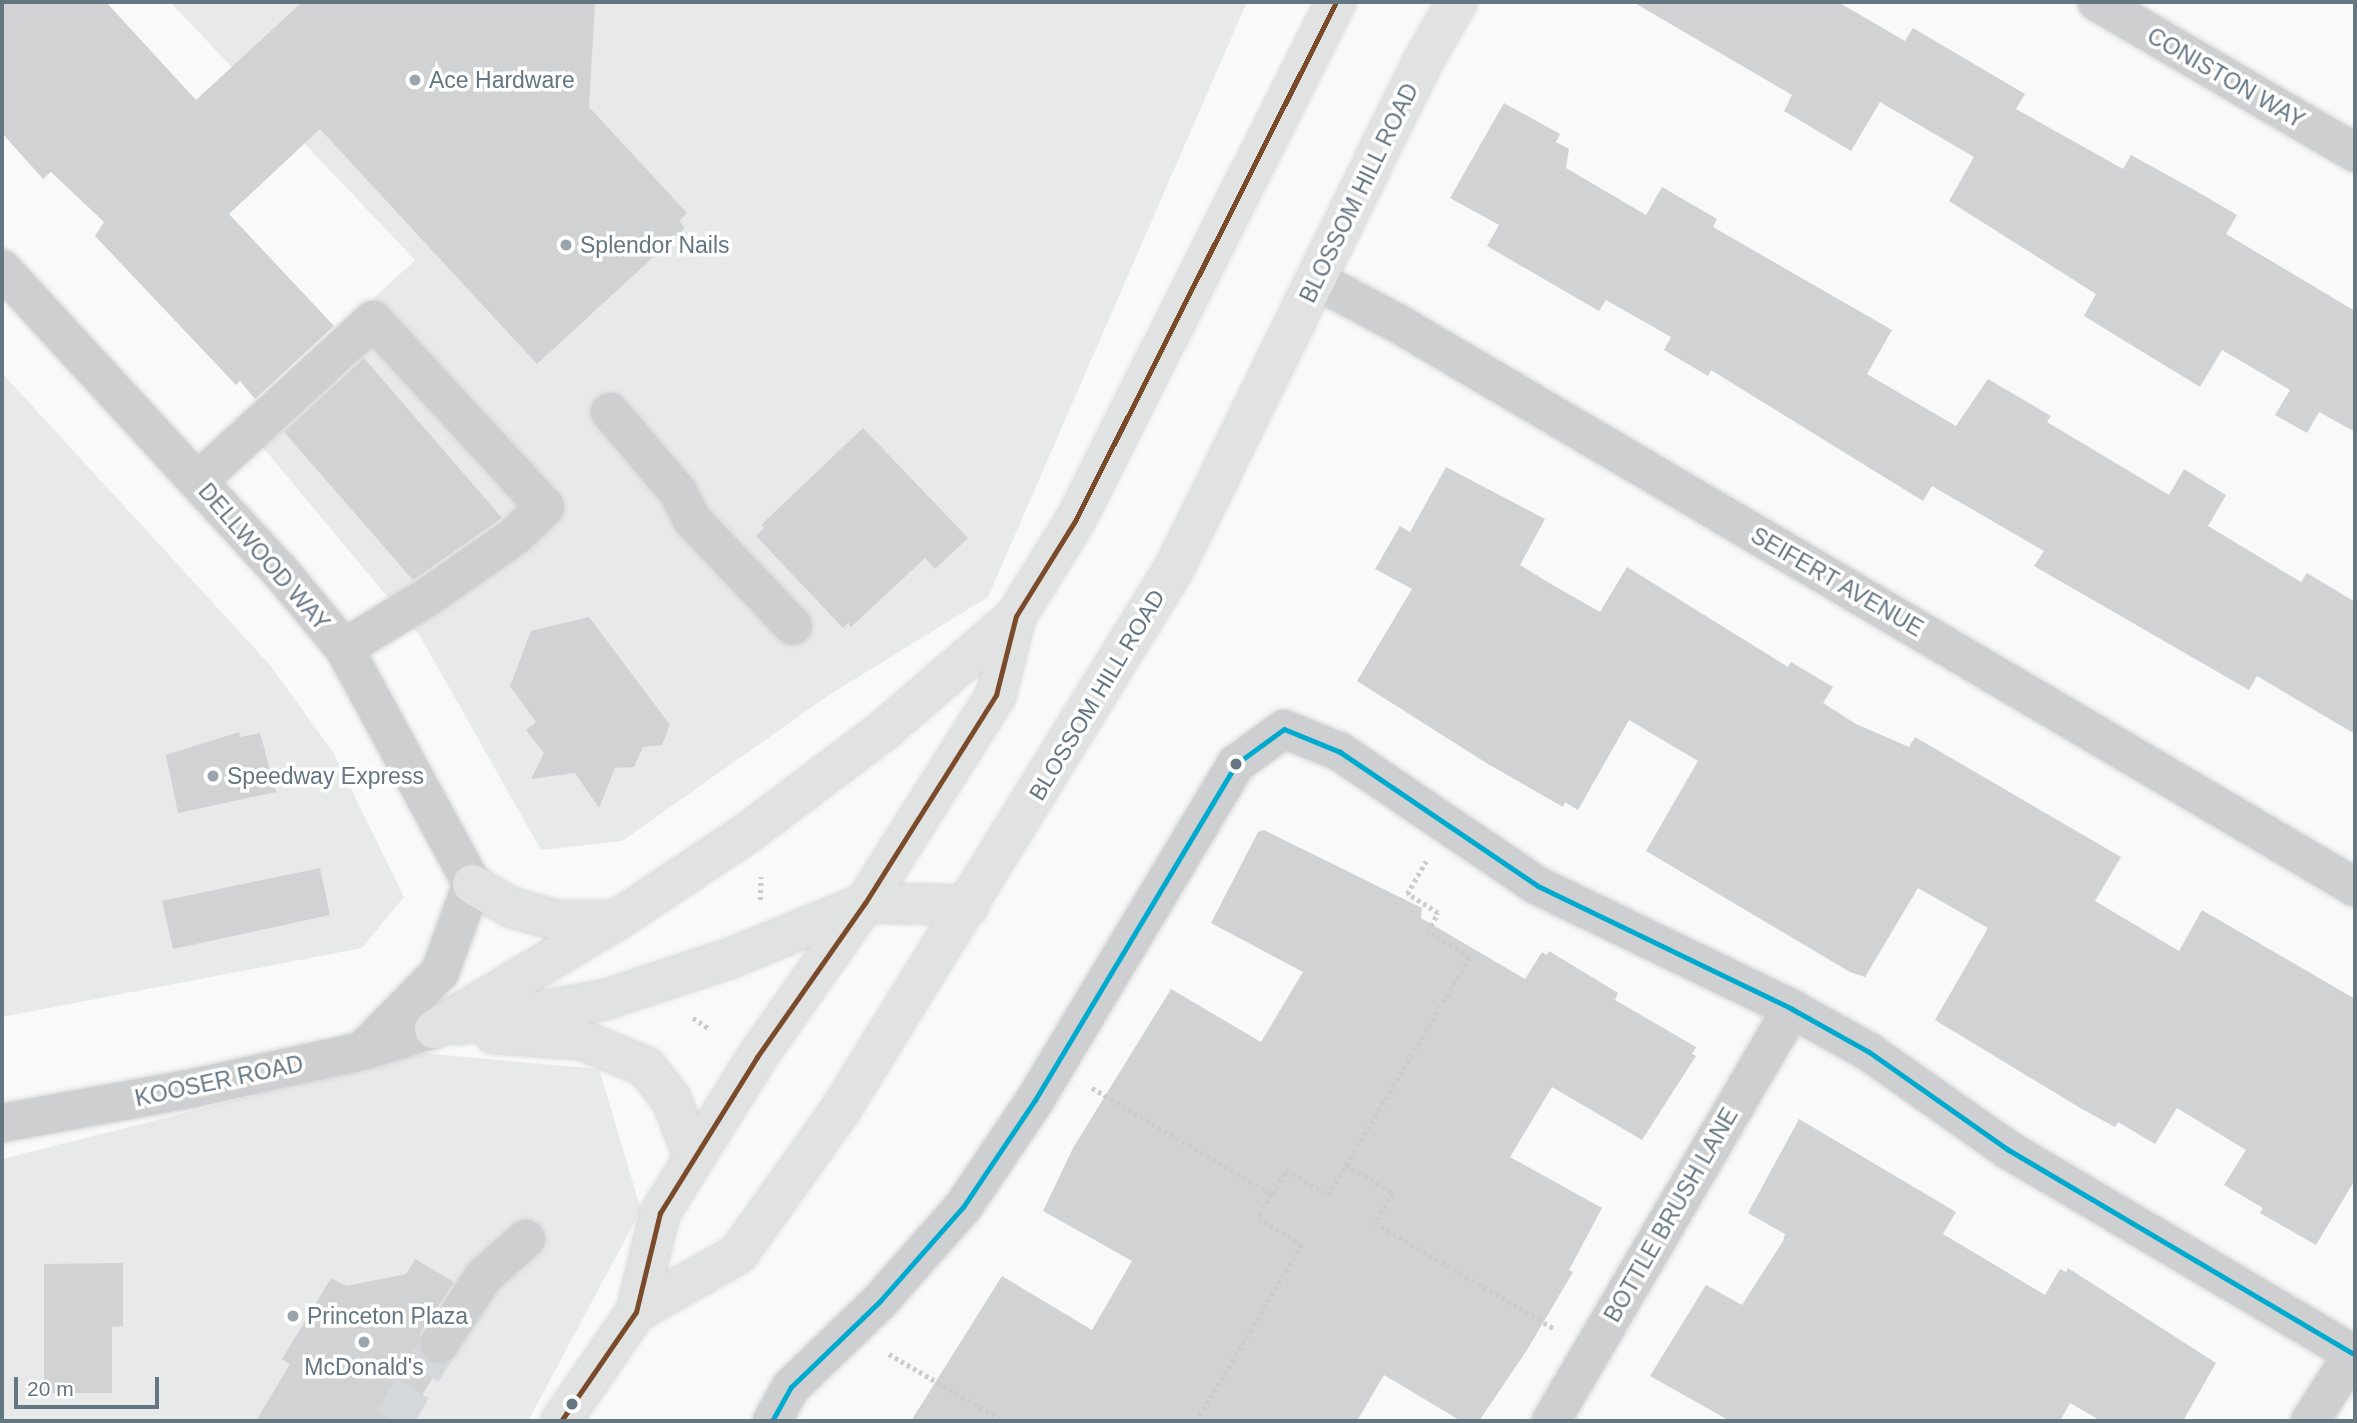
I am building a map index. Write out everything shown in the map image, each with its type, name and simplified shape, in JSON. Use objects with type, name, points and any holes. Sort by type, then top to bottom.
[{"type":"main road","name":"BLOSSOM HILL ROAD","points":[[561,1421],[636,1312],[660,1213],[694,1157],[865,903],[996,695],[1017,616],[1081,508],[1336,2]]},
{"type":"main road","name":"BLOSSOM HILL ROAD","points":[[636,1312],[738,1254],[841,1110],[1175,568],[1457,2]]},
{"type":"main road","points":[[434,1029],[617,920],[822,779],[1017,616]]},
{"type":"main road","points":[[472,884],[510,907],[555,920],[617,920]]},
{"type":"main road","points":[[434,1029],[604,1000],[731,958],[865,903],[969,905]]},
{"type":"main road","points":[[434,1029],[582,1040],[619,1052],[646,1067],[671,1099],[694,1157]]},
{"type":"street","name":"CONISTON WAY","points":[[2097,2],[2355,153]]},
{"type":"street","name":"DELLWOOD WAY","points":[[2,269],[198,481],[344,648],[472,884]]},
{"type":"street","name":"SEIFERT AVENUE","points":[[1317,280],[1409,330],[2355,887]]},
{"type":"street","points":[[198,481],[373,320],[545,508],[515,536],[429,596],[344,648]]},
{"type":"street","points":[[610,412],[678,492],[692,520],[793,626]]},
{"type":"street","points":[[772,1421],[791,1387],[849,1331],[963,1207],[1055,1067],[1236,764],[1284,729],[1340,752],[1538,886],[1792,1009],[1869,1052],[2007,1149],[2354,1352],[2310,1421]]},
{"type":"street","points":[[362,1051],[440,972],[472,884]]},
{"type":"street","name":"BOTTLE BRUSH LANE","points":[[1551,1421],[1792,1009]]},
{"type":"street","name":"KOOSER ROAD","points":[[2,1123],[362,1051],[434,1029]]},
{"type":"street","points":[[439,1344],[484,1276],[526,1239]]},
{"type":"path","points":[[1197,1421],[1302,1245],[1258,1218],[1286,1170],[1328,1195],[1470,957],[1427,932],[1438,913],[1407,894],[1448,825]]},
{"type":"path","points":[[681,1026],[694,1008]]},
{"type":"path","points":[[689,1016],[710,1029]]},
{"type":"path","points":[[1055,1067],[1272,1194]]},
{"type":"path","points":[[1346,1166],[1393,1193],[1375,1223],[1592,1350]]},
{"type":"path","points":[[849,1331],[1003,1421]]},
{"type":"shaded area","points":[[170,2],[1247,2],[988,597],[829,695],[622,841],[541,850],[420,636],[241,421],[415,260]]},
{"type":"shaded area","points":[[2,373],[269,664],[333,752],[404,897],[362,948],[2,1017]]},
{"type":"shaded area","name":"Princeton Plaza","points":[[423,1053],[599,1069],[641,1210],[528,1421],[2,1421],[2,1159]]},
{"type":"building","points":[[2,2],[106,2],[196,100],[302,2],[595,2],[589,107],[687,213],[679,221],[685,228],[537,364],[320,129],[229,214],[334,326],[255,399],[240,381],[236,385],[95,236],[104,222],[51,172],[43,179],[2,133]]},
{"type":"building","points":[[1633,2],[1838,2],[1905,41],[1913,28],[2025,94],[2016,109],[2123,169],[2131,155],[2237,215],[2226,234],[2355,311],[2355,432],[2319,412],[2307,433],[2275,415],[2290,390],[2222,350],[2200,387],[2084,316],[2096,294],[1949,201],[1974,157],[1880,102],[1851,151],[1784,111],[1792,95]]},
{"type":"building","points":[[1504,103],[1560,134],[1556,142],[1569,149],[1566,168],[1646,215],[1662,187],[1717,219],[1713,227],[1892,330],[1867,374],[1956,426],[1988,379],[2051,416],[2047,422],[2169,495],[2184,469],[2226,495],[2208,526],[2301,582],[2307,573],[2355,602],[2355,734],[2257,676],[2249,690],[2034,566],[2044,551],[1932,486],[1923,501],[1711,370],[1708,376],[1664,350],[1671,337],[1606,300],[1599,311],[1487,246],[1499,225],[1450,198]]},
{"type":"building","points":[[364,358],[502,518],[413,580],[284,432]]},
{"type":"building","points":[[863,428],[968,538],[935,569],[925,558],[851,627],[848,623],[843,628],[756,536],[764,528],[761,525]]},
{"type":"building","points":[[1446,467],[1545,519],[1520,565],[1556,587],[1600,612],[1627,567],[1788,667],[1791,662],[1833,687],[1823,703],[1856,724],[1909,747],[1915,737],[2121,857],[2095,901],[2179,951],[2202,910],[2355,999],[2355,1180],[2316,1245],[2260,1213],[2263,1208],[2224,1185],[2246,1150],[2177,1108],[2155,1144],[2118,1122],[2115,1127],[2082,1109],[1935,1020],[1988,928],[1918,888],[1865,977],[1850,972],[1646,851],[1698,761],[1629,720],[1578,810],[1565,802],[1563,807],[1488,764],[1357,681],[1412,589],[1375,569],[1400,526],[1410,532]]},
{"type":"building","points":[[589,617],[670,725],[662,745],[643,747],[634,767],[615,768],[599,808],[575,773],[531,779],[544,753],[526,730],[536,722],[510,686],[531,631]]},
{"type":"building","name":"Speedway Express","points":[[239,732],[240,737],[260,733],[276,792],[178,813],[166,755]]},
{"type":"building","points":[[1264,830],[1422,908],[1421,918],[1525,979],[1542,952],[1547,955],[1549,951],[1618,993],[1615,1000],[1696,1047],[1692,1054],[1696,1056],[1642,1140],[1552,1087],[1510,1157],[1602,1208],[1569,1270],[1573,1272],[1527,1350],[1479,1421],[1461,1421],[1384,1375],[1357,1421],[911,1421],[1002,1276],[1092,1330],[1132,1261],[1043,1211],[1073,1148],[1171,989],[1261,1042],[1303,972],[1211,923],[1258,832]]},
{"type":"building","points":[[320,868],[330,915],[173,949],[162,901]]},
{"type":"building","points":[[1799,1119],[1956,1212],[1943,1234],[2045,1295],[2060,1269],[2066,1272],[2068,1268],[2216,1363],[2183,1421],[2101,1421],[2070,1403],[2060,1421],[1730,1421],[1650,1376],[1706,1285],[1742,1305],[1783,1241],[1785,1234],[1748,1213]]},
{"type":"building","name":"McDonald's","points":[[415,1259],[454,1282],[420,1333],[420,1354],[440,1366],[406,1421],[256,1421],[290,1364],[282,1359],[331,1278],[346,1286],[406,1274]]},
{"type":"building","points":[[123,1263],[123,1326],[112,1327],[112,1393],[44,1393],[44,1264]]},
{"type":"tunnel","points":[[393,1421],[439,1344]]},
{"type":"transit line","points":[[561,1421],[636,1312],[660,1213],[757,1057],[865,903],[996,695],[1016,616],[1075,521],[1336,2]]},
{"type":"transit line","points":[[772,1421],[791,1387],[880,1301],[963,1207],[1035,1100],[1236,764],[1284,729],[1340,752],[1538,886],[1792,1009],[1869,1052],[2007,1149],[2353,1354]]},
{"type":"place","name":"Ace Hardware","points":[[415,80]]},
{"type":"place","name":"Splendor Nails","points":[[566,245]]},
{"type":"place","name":"Speedway Express","points":[[213,776]]},
{"type":"place","name":"Princeton Plaza","points":[[293,1316]]},
{"type":"place","name":"McDonald's","points":[[364,1342]]}]
